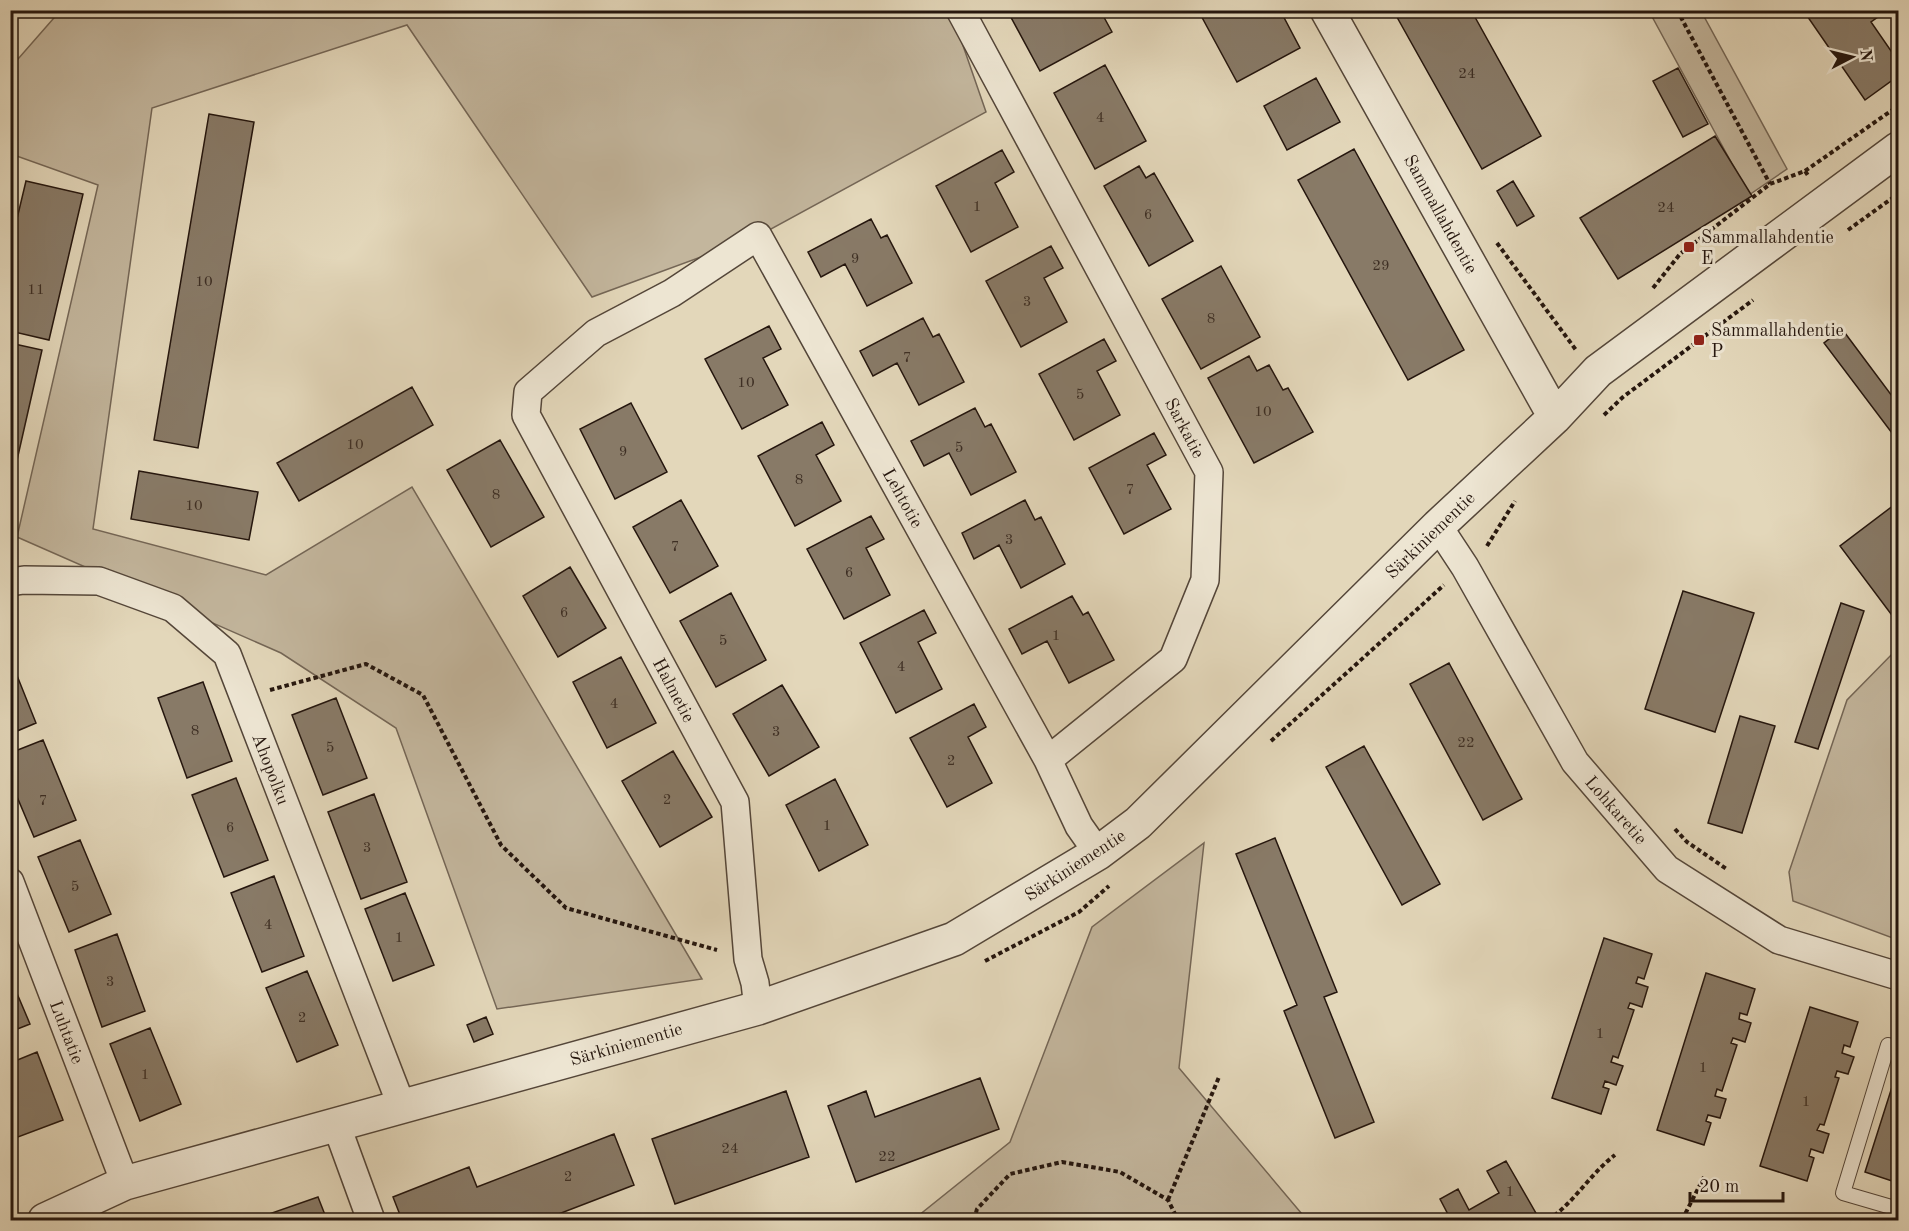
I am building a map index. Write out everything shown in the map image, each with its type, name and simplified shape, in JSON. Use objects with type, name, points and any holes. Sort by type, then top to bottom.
[{"type":"street","name":"Sarkatie","points":[[960,10],[1209,472],[1205,580],[1173,659],[1048,760]]},
{"type":"street","name":"Sammallahdentie","points":[[1327,10],[1555,417]]},
{"type":"street","name":"Särkiniementie","points":[[45,1221],[125,1183],[758,1008],[954,939],[1098,854],[1138,823],[1438,526],[1555,417],[1598,371],[1899,149]]},
{"type":"street","name":"Lehtotie","points":[[758,236],[1048,760]]},
{"type":"street","name":"Halmetie","points":[[758,236],[672,293],[596,333],[528,392],[526,415],[735,802],[748,959],[755,983],[758,1008]]},
{"type":"street","name":"Lohkaretie","points":[[1438,526],[1465,567],[1575,762],[1667,869],[1779,940],[1899,976]]},
{"type":"street","name":"Ahopolku","points":[[10,582],[24,580],[99,581],[173,608],[227,654],[402,1107]]},
{"type":"street","points":[[1048,760],[1079,826],[1098,854]]},
{"type":"street","name":"Luhtatie","points":[[10,882],[125,1183]]},
{"type":"street","points":[[336,1124],[371,1221]]},
{"type":"lane","points":[[1887,1045],[1843,1193],[1899,1209]]},
{"type":"path","points":[[1677,10],[1770,184]]},
{"type":"path","points":[[1805,171],[1899,106]]},
{"type":"path","points":[[1847,230],[1899,194]]},
{"type":"path","points":[[1490,234],[1575,349],[1623,397],[1755,298]]},
{"type":"path","points":[[1487,545],[1493,555]]},
{"type":"path","points":[[244,698],[366,664],[423,695],[501,845],[566,908],[748,959]]},
{"type":"path","points":[[1671,825],[1687,842],[1736,875]]},
{"type":"path","points":[[1168,1200],[1219,1077]]},
{"type":"path","points":[[1548,1221],[1615,1155]]},
{"type":"path","points":[[974,1221],[978,1209],[1010,1174],[1062,1162],[1120,1172],[1168,1200],[1178,1221]]},
{"type":"path","points":[[1682,1221],[1704,1177]]},
{"type":"shaded area","points":[[60,11],[951,11],[986,112],[758,236],[592,297],[407,25],[152,108],[93,529],[266,575],[412,487],[702,979],[497,1009],[396,728],[281,653],[17,537],[98,185],[11,154],[11,67]]},
{"type":"shaded area","points":[[1649,11],[1701,11],[1787,169],[1749,195]]},
{"type":"shaded area","points":[[1898,648],[1898,940],[1793,901],[1789,872],[1847,700]]},
{"type":"shaded area","points":[[1204,843],[1179,1068],[1307,1220],[913,1220],[1010,1142],[1092,927]]},
{"type":"building","points":[[10,10],[25,10],[10,24]]},
{"type":"building","points":[[1007,10],[1100,10],[1112,32],[1040,71]]},
{"type":"building","points":[[1198,10],[1280,10],[1300,48],[1237,82]]},
{"type":"building","points":[[1393,10],[1471,10],[1541,136],[1482,169]]},
{"type":"building","points":[[1803,10],[1888,10],[1871,22],[1898,61],[1898,76],[1865,100]]},
{"type":"building","points":[[1105,65],[1146,141],[1095,169],[1054,93]]},
{"type":"building","points":[[1678,68],[1708,124],[1683,137],[1653,81]]},
{"type":"building","points":[[1316,78],[1340,122],[1287,150],[1264,106]]},
{"type":"building","points":[[209,114],[254,122],[198,448],[154,440]]},
{"type":"building","points":[[1715,136],[1752,196],[1618,279],[1580,218]]},
{"type":"building","points":[[1354,149],[1464,350],[1408,380],[1298,180]]},
{"type":"building","points":[[1002,150],[1014,172],[995,183],[1018,227],[971,252],[936,186]]},
{"type":"building","points":[[1139,166],[1146,178],[1154,173],[1193,241],[1149,266],[1104,186]]},
{"type":"building","points":[[26,181],[83,194],[49,340],[10,331],[10,248]]},
{"type":"building","points":[[1513,181],[1534,216],[1517,226],[1497,191]]},
{"type":"building","points":[[871,219],[881,238],[887,235],[912,283],[867,306],[845,264],[821,277],[808,252]]},
{"type":"building","points":[[1051,246],[1063,268],[1044,278],[1067,322],[1021,347],[986,281]]},
{"type":"building","points":[[1221,266],[1260,337],[1201,369],[1162,299]]},
{"type":"building","points":[[923,318],[933,337],[939,334],[964,382],[919,405],[897,363],[873,376],[860,351]]},
{"type":"building","points":[[769,326],[781,349],[763,358],[788,405],[742,429],[705,359]]},
{"type":"building","points":[[1842,329],[1898,404],[1898,441],[1824,343]]},
{"type":"building","points":[[1104,339],[1116,361],[1097,371],[1120,415],[1074,440],[1039,374]]},
{"type":"building","points":[[10,343],[42,350],[10,491]]},
{"type":"building","points":[[1249,356],[1257,371],[1269,365],[1283,390],[1288,388],[1313,432],[1254,463],[1208,378]]},
{"type":"building","points":[[412,387],[433,425],[299,501],[277,463]]},
{"type":"building","points":[[631,403],[667,472],[615,499],[580,429]]},
{"type":"building","points":[[975,408],[985,427],[991,424],[1016,472],[971,495],[949,453],[924,466],[911,441]]},
{"type":"building","points":[[822,422],[834,445],[816,455],[841,501],[795,526],[758,456]]},
{"type":"building","points":[[1154,433],[1166,455],[1147,465],[1171,509],[1124,534],[1089,468]]},
{"type":"building","points":[[500,440],[544,517],[491,547],[447,470]]},
{"type":"building","points":[[139,471],[258,492],[249,540],[131,519]]},
{"type":"building","points":[[681,500],[718,566],[670,593],[633,527]]},
{"type":"building","points":[[1025,500],[1035,520],[1041,517],[1065,564],[1021,588],[999,545],[974,559],[962,533]]},
{"type":"building","points":[[1898,502],[1898,609],[1891,614],[1840,546]]},
{"type":"building","points":[[871,516],[884,539],[866,548],[890,595],[844,619],[807,549]]},
{"type":"building","points":[[570,567],[606,628],[558,657],[523,596]]},
{"type":"building","points":[[1683,591],[1754,613],[1715,732],[1645,709]]},
{"type":"building","points":[[731,593],[766,660],[716,687],[680,621]]},
{"type":"building","points":[[1072,596],[1083,615],[1088,612],[1114,660],[1069,683],[1047,641],[1022,654],[1009,629]]},
{"type":"building","points":[[1841,603],[1864,611],[1818,749],[1795,742]]},
{"type":"building","points":[[924,610],[936,633],[918,642],[942,689],[896,713],[860,643]]},
{"type":"building","points":[[621,657],[656,723],[607,748],[573,682]]},
{"type":"building","points":[[10,658],[36,723],[10,734]]},
{"type":"building","points":[[1449,663],[1522,799],[1483,820],[1410,684]]},
{"type":"building","points":[[203,682],[232,761],[187,778],[158,698]]},
{"type":"building","points":[[782,685],[819,747],[769,776],[733,714]]},
{"type":"building","points":[[336,698],[367,778],[323,795],[292,715]]},
{"type":"building","points":[[974,704],[986,727],[968,737],[992,783],[947,807],[910,738]]},
{"type":"building","points":[[1740,716],[1775,726],[1742,833],[1708,823]]},
{"type":"building","points":[[43,740],[76,820],[34,837],[10,780],[10,753]]},
{"type":"building","points":[[1364,746],[1440,884],[1402,905],[1326,767]]},
{"type":"building","points":[[673,751],[712,817],[660,847],[622,781]]},
{"type":"building","points":[[236,778],[268,860],[224,877],[192,795]]},
{"type":"building","points":[[835,779],[868,845],[819,871],[786,805]]},
{"type":"building","points":[[374,794],[407,882],[361,899],[328,812]]},
{"type":"building","points":[[1275,838],[1337,992],[1324,997],[1374,1122],[1335,1138],[1284,1011],[1297,1005],[1236,854]]},
{"type":"building","points":[[80,840],[111,914],[69,932],[38,857]]},
{"type":"building","points":[[274,876],[304,956],[262,972],[231,893]]},
{"type":"building","points":[[405,893],[434,965],[393,981],[365,909]]},
{"type":"building","points":[[117,934],[145,1011],[102,1027],[75,950]]},
{"type":"building","points":[[1604,938],[1652,954],[1644,979],[1638,977],[1636,983],[1648,987],[1642,1007],[1630,1003],[1628,1008],[1634,1010],[1618,1058],[1613,1056],[1611,1062],[1623,1066],[1616,1085],[1605,1081],[1603,1087],[1609,1089],[1601,1114],[1552,1098]]},
{"type":"building","points":[[307,971],[338,1045],[297,1062],[266,988]]},
{"type":"building","points":[[1706,973],[1755,989],[1747,1015],[1740,1013],[1739,1019],[1751,1023],[1745,1042],[1733,1038],[1731,1043],[1737,1045],[1722,1091],[1717,1089],[1715,1096],[1726,1099],[1720,1118],[1708,1115],[1706,1121],[1711,1123],[1704,1145],[1657,1130]]},
{"type":"building","points":[[10,977],[30,1024],[10,1032]]},
{"type":"building","points":[[1810,1007],[1858,1022],[1850,1047],[1844,1045],[1842,1053],[1854,1057],[1848,1074],[1837,1071],[1835,1077],[1839,1078],[1824,1125],[1820,1124],[1817,1130],[1829,1134],[1823,1153],[1811,1149],[1809,1156],[1814,1158],[1807,1181],[1760,1166]]},
{"type":"building","points":[[486,1017],[493,1034],[474,1042],[467,1025]]},
{"type":"building","points":[[150,1028],[181,1104],[140,1121],[110,1044]]},
{"type":"building","points":[[37,1052],[63,1120],[10,1140],[10,1113],[14,1112],[10,1102],[10,1063]]},
{"type":"building","points":[[1898,1068],[1898,1183],[1865,1172]]},
{"type":"building","points":[[980,1078],[999,1129],[856,1182],[828,1106],[866,1091],[875,1117]]},
{"type":"building","points":[[786,1091],[809,1157],[675,1204],[652,1139]]},
{"type":"building","points":[[614,1134],[634,1185],[543,1220],[402,1220],[393,1197],[469,1167],[477,1187]]},
{"type":"building","points":[[1506,1161],[1537,1215],[1527,1220],[1451,1220],[1440,1199],[1458,1189],[1469,1210],[1499,1193],[1487,1171]]},
{"type":"building","points":[[318,1197],[327,1220],[252,1220]]},
{"type":"place","name":"Sammallahdentie E","points":[[1689,247]]},
{"type":"place","name":"Sammallahdentie P","points":[[1699,340]]}]
